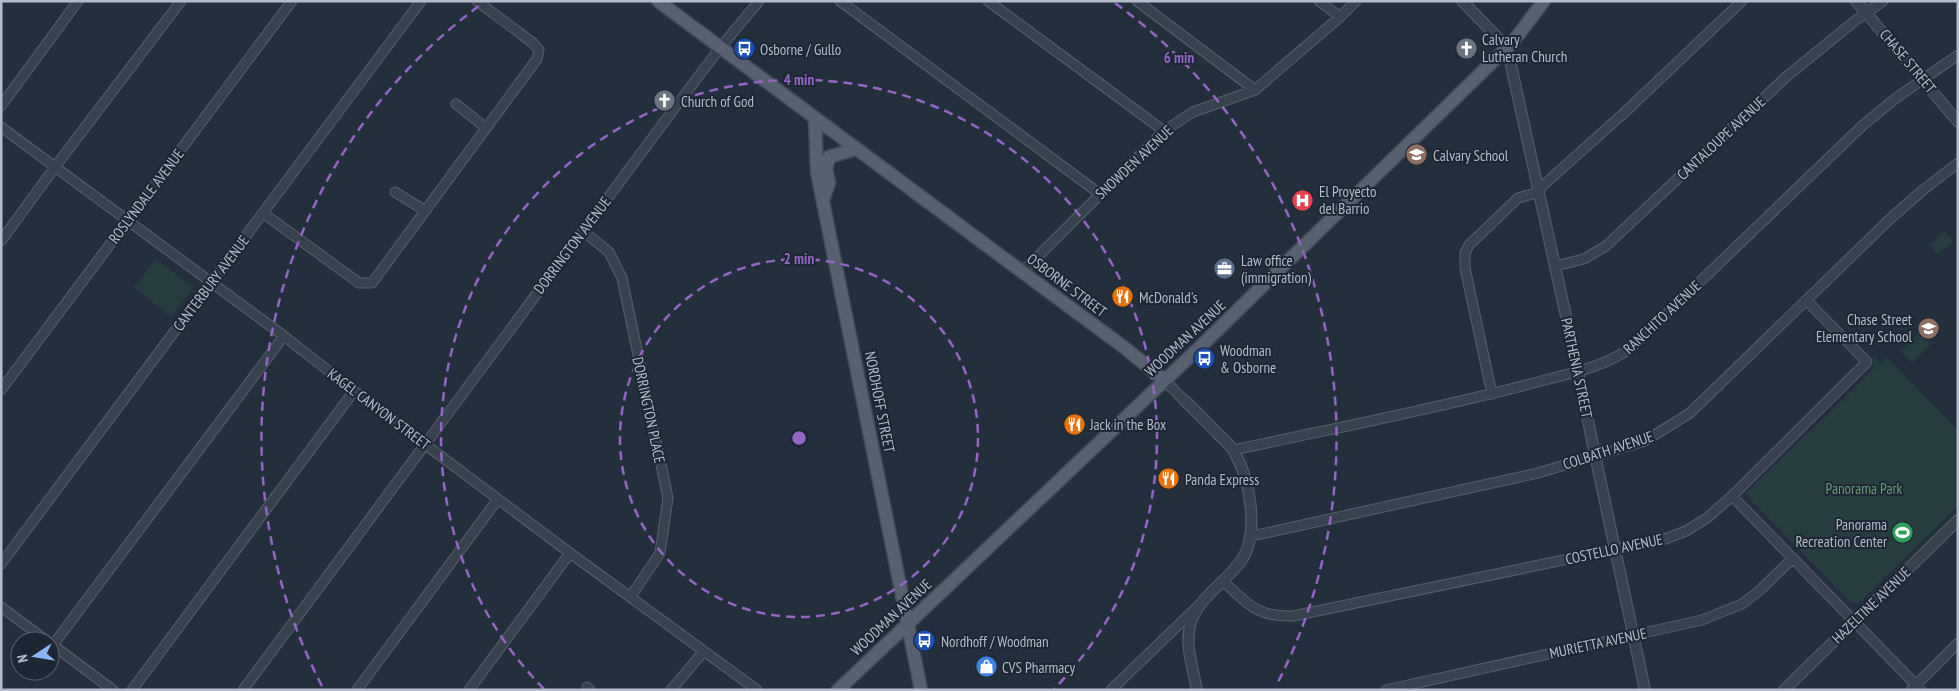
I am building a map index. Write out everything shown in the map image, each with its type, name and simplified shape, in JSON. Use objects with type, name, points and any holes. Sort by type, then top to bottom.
[{"type":"main road","name":"OSBORNE STREET","points":[[658,1],[1125,348],[1164,380]]},
{"type":"main road","name":"WOODMAN AVENUE","points":[[838,690],[1236,312],[1507,47],[1544,1]]},
{"type":"main road","name":"NORDHOFF STREET","points":[[815,119],[816,160],[823,200],[921,690]]},
{"type":"main road","points":[[823,200],[828,183],[826,169],[829,157],[855,149]]},
{"type":"street","points":[[1,106],[78,1]]},
{"type":"street","points":[[1,241],[182,1]]},
{"type":"street","name":"ROSLYNDALE AVENUE","points":[[1,390],[292,1]]},
{"type":"street","name":"CANTERBURY AVENUE","points":[[1,564],[421,1]]},
{"type":"street","points":[[263,213],[359,284],[372,283],[537,59],[538,50],[533,43],[477,1]]},
{"type":"street","name":"DORRINGTON AVENUE","points":[[243,690],[720,48],[759,1]]},
{"type":"street","points":[[840,1],[1100,194]]},
{"type":"street","points":[[988,1],[1164,131]]},
{"type":"street","points":[[1138,1],[1255,90]]},
{"type":"street","points":[[1319,1],[1340,17]]},
{"type":"street","name":"SNOWDEN AVENUE","points":[[1022,272],[1164,131],[1193,112],[1255,90],[1356,1]]},
{"type":"street","points":[[1462,1],[1507,47]]},
{"type":"street","points":[[1492,394],[1465,268],[1465,253],[1469,246],[1518,198],[1539,191],[1742,1]]},
{"type":"street","name":"CHASE STREET","points":[[1856,1],[1923,78],[1958,122]]},
{"type":"street","name":"CANTALOUPE AVENUE","points":[[1555,266],[1584,259],[1606,246],[1786,77],[1856,20],[1883,1]]},
{"type":"street","name":"PARTHENIA STREET","points":[[1507,47],[1645,690]]},
{"type":"street","name":"RANCHITO AVENUE","points":[[1234,450],[1492,394],[1608,362],[1632,347],[1851,135],[1896,98],[1958,55]]},
{"type":"street","points":[[456,104],[486,127]]},
{"type":"street","name":"KAGEL CANYON STREET","points":[[1,127],[284,336],[354,391],[570,553],[757,690]]},
{"type":"street","name":"COLBATH AVENUE","points":[[1252,536],[1538,473],[1646,441],[1690,413],[1902,209],[1958,163]]},
{"type":"street","points":[[395,192],[424,210]]},
{"type":"street","name":"DORRINGTON PLACE","points":[[583,231],[608,252],[622,278],[668,498],[660,553],[631,596]]},
{"type":"street","name":"COSTELLO AVENUE","points":[[1224,582],[1252,607],[1266,614],[1293,616],[1665,539],[1686,530],[1707,518],[1732,496],[1867,362],[1806,300]]},
{"type":"street","points":[[59,631],[284,336]]},
{"type":"street","name":"OSBORNE STREET","points":[[1164,380],[1234,450],[1241,466],[1249,500],[1252,525],[1252,536],[1242,560],[1224,582],[1198,606],[1190,624],[1189,645],[1197,690]]},
{"type":"street","points":[[132,690],[354,391]]},
{"type":"street","points":[[1732,496],[1855,621],[1916,688],[1958,643]]},
{"type":"street","points":[[357,690],[498,499]]},
{"type":"street","name":"HAZELTINE AVENUE","points":[[1784,690],[1958,520]]},
{"type":"street","points":[[469,690],[570,553]]},
{"type":"street","name":"MURIETTA AVENUE","points":[[1386,690],[1702,620],[1742,604],[1759,591],[1792,559]]},
{"type":"street","points":[[1111,690],[1198,606]]},
{"type":"street","points":[[1,608],[33,631]]},
{"type":"street","points":[[60,650],[113,690]]},
{"type":"street","points":[[671,690],[704,651]]},
{"type":"green space","points":[[1944,231],[1953,241],[1938,254],[1929,245]]},
{"type":"green space","points":[[155,259],[194,287],[171,317],[134,288]]},
{"type":"green space","points":[[1919,333],[1930,344],[1912,362],[1901,351]]},
{"type":"green space","name":"Panorama Park","points":[[1872,354],[1881,363],[1887,358],[1958,430],[1958,506],[1859,603],[1851,603],[1748,497],[1747,492],[1873,370]]},
{"type":"place","name":"Calvary Lutheran Church","points":[[1466,48]]},
{"type":"place","name":"Osborne / Gullo","points":[[744,49]]},
{"type":"place","name":"Church of God","points":[[665,101]]},
{"type":"place","name":"Calvary School","points":[[1417,155]]},
{"type":"place","name":"El Proyecto del Barrio","points":[[1303,200]]},
{"type":"place","name":"Law office (immigration)","points":[[1225,269]]},
{"type":"place","name":"McDonald's","points":[[1123,297]]},
{"type":"place","name":"Chase Street Elementary School","points":[[1928,328]]},
{"type":"place","name":"Woodman & Osborne","points":[[1204,359]]},
{"type":"place","name":"Jack in the Box","points":[[1074,424]]},
{"type":"place","name":"Panda Express","points":[[1169,479]]},
{"type":"place","name":"Panorama Recreation Center","points":[[1903,533]]},
{"type":"place","name":"Nordhoff / Woodman","points":[[925,641]]},
{"type":"place","name":"CVS Pharmacy","points":[[986,667]]}]
